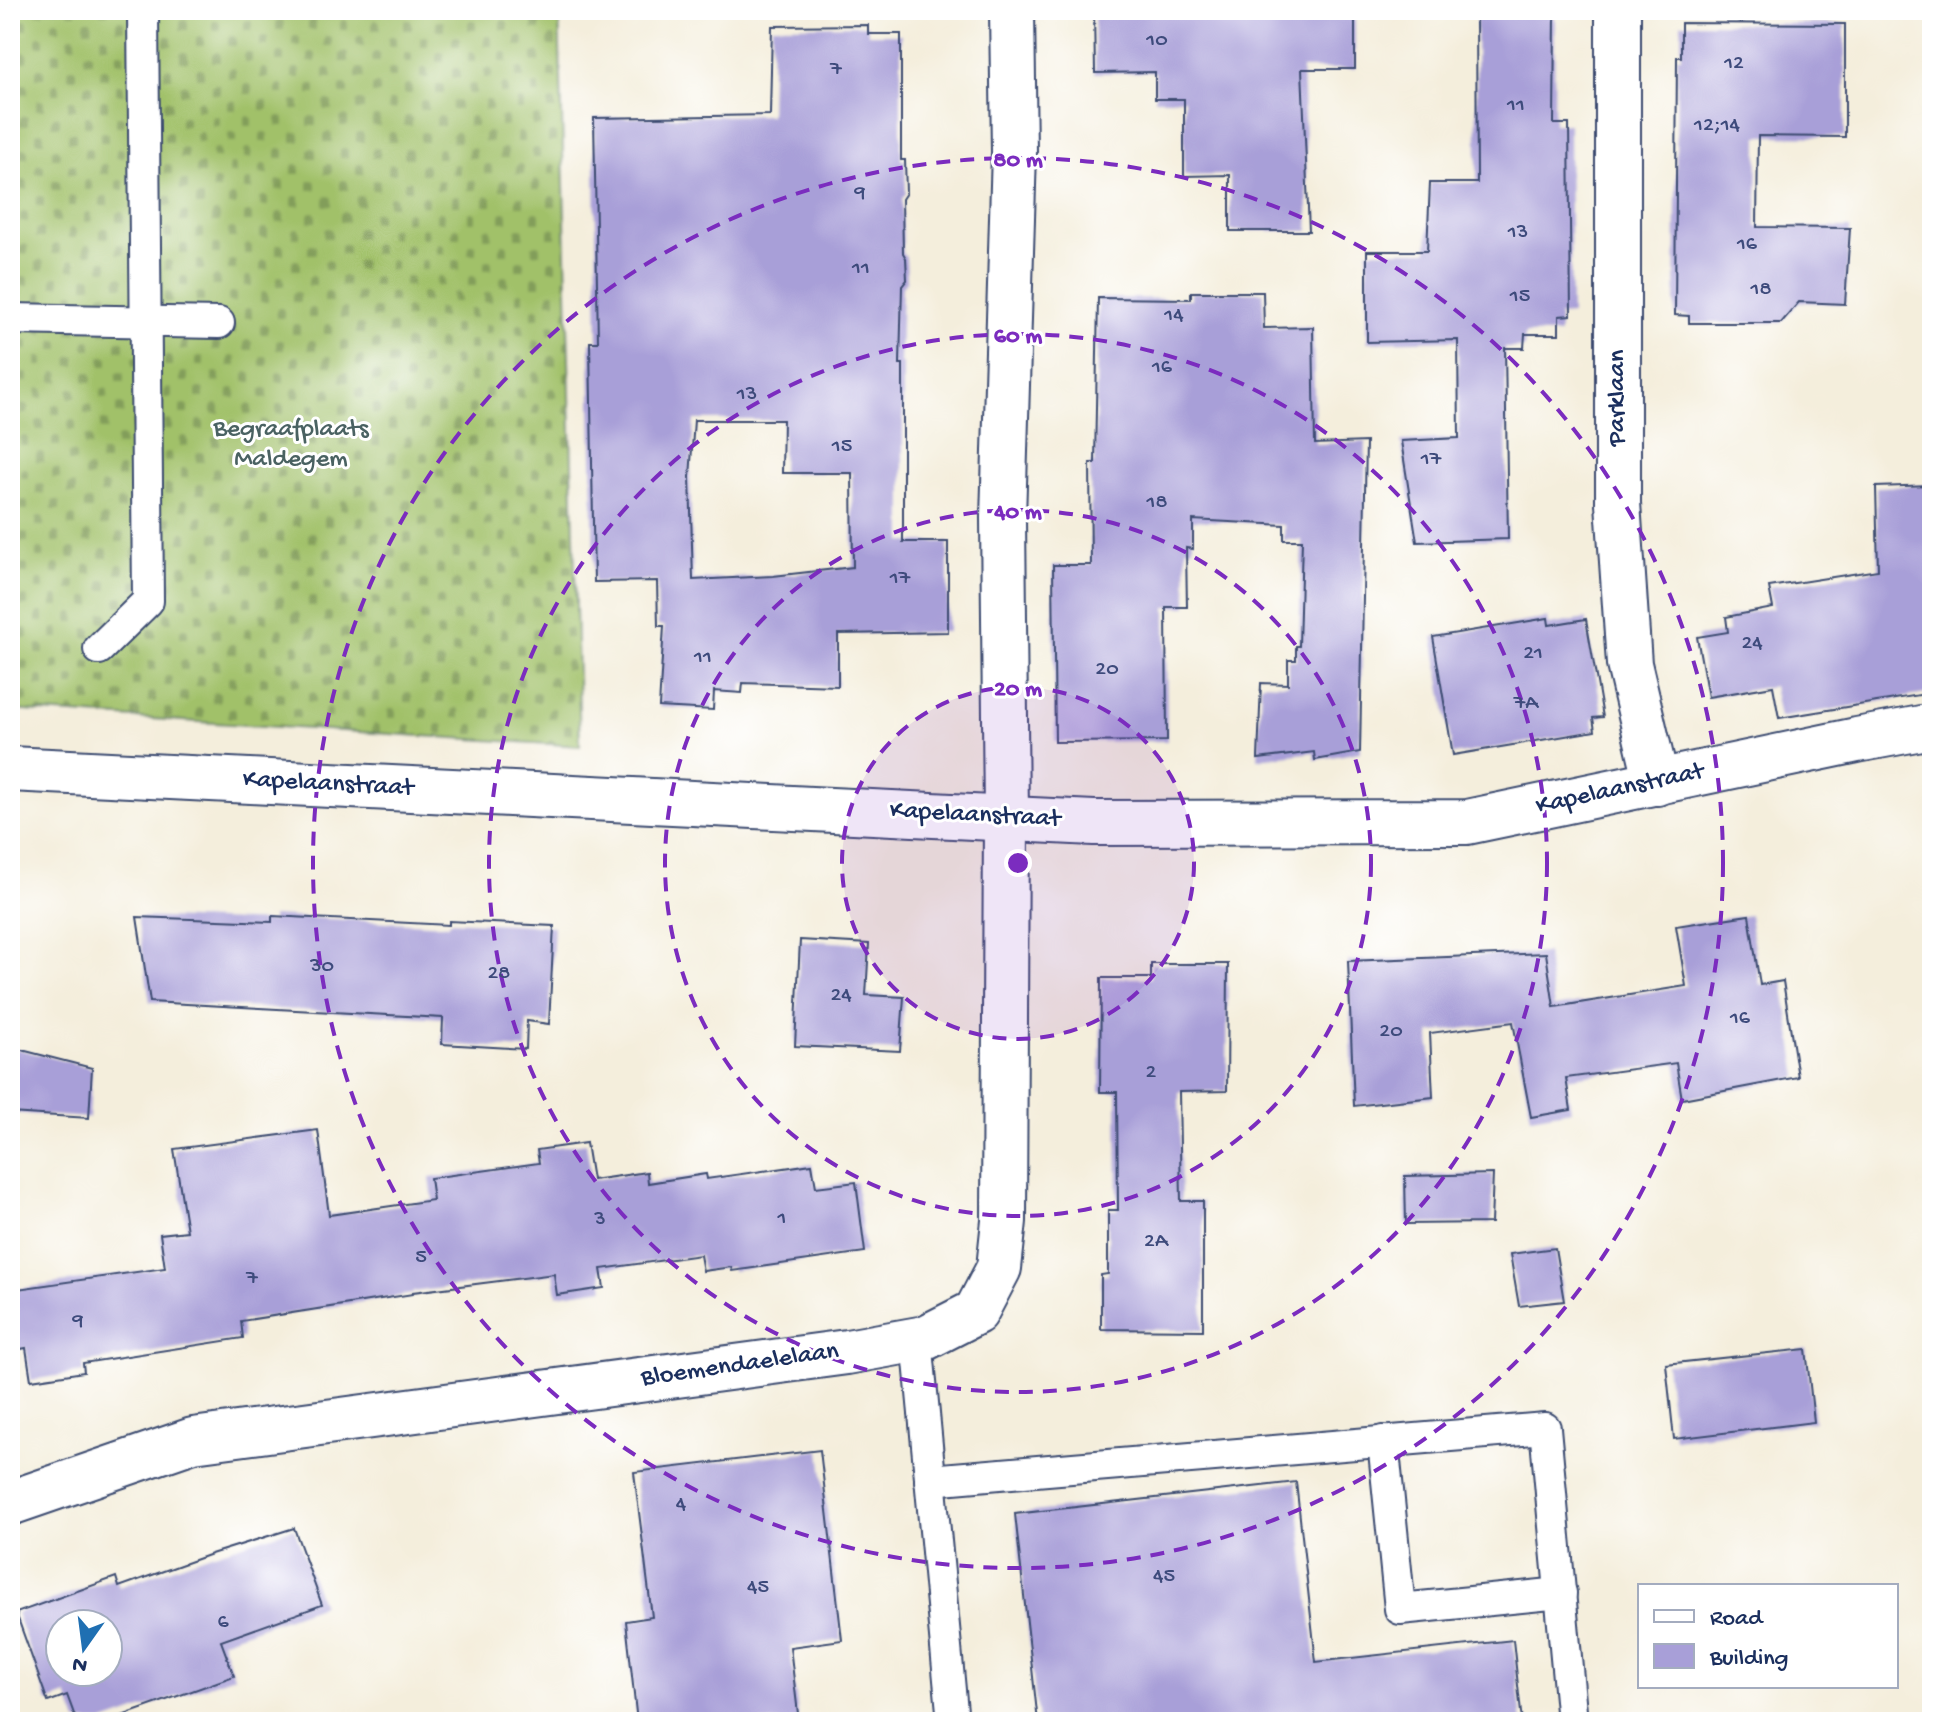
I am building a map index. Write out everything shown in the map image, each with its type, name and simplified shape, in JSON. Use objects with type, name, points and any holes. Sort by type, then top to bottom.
[{"type":"street","name":"Bloemendaelelaan","points":[[10,1503],[193,1440],[831,1354],[925,1338],[976,1312],[999,1268],[1004,1221],[1006,817],[1003,518],[1014,152],[1012,10]]},
{"type":"street","name":"Parklaan","points":[[1618,10],[1618,503],[1629,664],[1657,783]]},
{"type":"street","name":"Kapelaanstraat","points":[[10,769],[1094,823],[1467,822],[1932,726]]},
{"type":"lane","points":[[99,649],[148,601],[143,10]]},
{"type":"lane","points":[[10,319],[219,323]]},
{"type":"lane","points":[[917,1339],[953,1722]]},
{"type":"lane","points":[[930,1480],[1545,1428],[1572,1722]]},
{"type":"lane","points":[[1383,1441],[1400,1609],[1561,1593]]},
{"type":"green space","name":"Begraafplaats Maldegem","points":[[10,10],[559,10],[580,746],[10,710]]},
{"type":"building","points":[[1094,10],[1199,10],[1199,16],[1355,10],[1355,69],[1302,69],[1309,231],[1230,231],[1230,175],[1184,176],[1184,99],[1155,99],[1155,72],[1095,73]]},
{"type":"building","points":[[1476,10],[1555,10],[1554,124],[1569,124],[1571,315],[1559,316],[1559,334],[1525,334],[1524,348],[1505,348],[1508,539],[1417,542],[1401,441],[1459,438],[1458,340],[1367,342],[1367,251],[1427,251],[1430,183],[1477,183]]},
{"type":"building","points":[[1681,23],[1845,24],[1845,137],[1758,136],[1757,227],[1850,228],[1845,304],[1799,302],[1781,323],[1689,323],[1689,316],[1675,315],[1677,57],[1681,57]]},
{"type":"building","points":[[868,25],[868,34],[901,34],[901,160],[905,160],[906,193],[902,199],[903,253],[907,280],[902,286],[900,364],[903,364],[903,542],[948,542],[948,632],[838,634],[838,686],[743,683],[742,693],[714,691],[713,710],[659,707],[664,626],[658,626],[657,581],[594,582],[590,342],[598,342],[594,118],[770,115],[772,26]],"holes":[[[694,420],[783,420],[782,473],[852,473],[853,567],[773,576],[693,580],[690,477]]]},
{"type":"building","points":[[1191,292],[1263,292],[1264,328],[1313,327],[1315,444],[1366,442],[1360,752],[1315,760],[1314,752],[1258,759],[1261,683],[1288,684],[1288,660],[1296,660],[1296,646],[1299,646],[1302,540],[1284,540],[1284,525],[1193,520],[1193,549],[1186,548],[1187,607],[1166,607],[1167,741],[1055,742],[1053,565],[1091,565],[1090,463],[1095,463],[1098,298],[1191,299]]},
{"type":"building","points":[[1932,485],[1932,693],[1779,718],[1773,686],[1708,697],[1697,637],[1728,632],[1726,617],[1773,608],[1769,587],[1878,570],[1876,487]]},
{"type":"building","points":[[1548,618],[1549,625],[1586,619],[1603,717],[1593,718],[1595,731],[1453,755],[1433,637]]},
{"type":"building","points":[[1749,915],[1760,985],[1783,981],[1798,1077],[1682,1099],[1676,1063],[1566,1078],[1571,1110],[1531,1117],[1513,1022],[1430,1033],[1433,1097],[1354,1106],[1348,961],[1546,953],[1554,1007],[1686,986],[1676,926]]},
{"type":"building","points":[[272,916],[449,925],[449,921],[554,926],[549,1024],[527,1021],[526,1049],[442,1044],[443,1018],[150,1002],[137,917],[272,922]]},
{"type":"building","points":[[800,940],[869,944],[866,995],[904,997],[900,1051],[795,1046]]},
{"type":"building","points":[[1151,964],[1228,964],[1227,1091],[1179,1092],[1181,1201],[1203,1201],[1203,1330],[1101,1329],[1101,1275],[1108,1274],[1108,1210],[1118,1210],[1117,1092],[1100,1092],[1101,978],[1151,978]]},
{"type":"building","points":[[10,1047],[92,1068],[89,1118],[10,1113]]},
{"type":"building","points":[[318,1130],[329,1215],[433,1200],[430,1178],[539,1163],[537,1150],[586,1143],[592,1180],[647,1172],[648,1183],[706,1174],[707,1179],[812,1164],[816,1187],[856,1182],[865,1252],[732,1271],[731,1267],[703,1271],[700,1255],[601,1269],[604,1288],[557,1295],[554,1274],[413,1292],[241,1321],[243,1338],[83,1363],[84,1372],[31,1380],[26,1348],[10,1351],[10,1290],[165,1268],[160,1234],[187,1231],[174,1149]]},
{"type":"building","points":[[1493,1174],[1491,1223],[1406,1224],[1405,1176]]},
{"type":"building","points":[[1555,1248],[1564,1301],[1519,1306],[1510,1254]]},
{"type":"building","points":[[1806,1349],[1814,1422],[1674,1439],[1666,1364]]},
{"type":"building","points":[[820,1450],[842,1640],[790,1647],[799,1722],[637,1722],[626,1621],[652,1617],[634,1472]]},
{"type":"building","points":[[1296,1482],[1316,1662],[1513,1640],[1522,1722],[1038,1722],[1015,1514]]},
{"type":"building","points":[[294,1528],[322,1605],[221,1641],[234,1676],[105,1722],[77,1722],[67,1695],[48,1702],[16,1613],[116,1577],[119,1587]]}]
